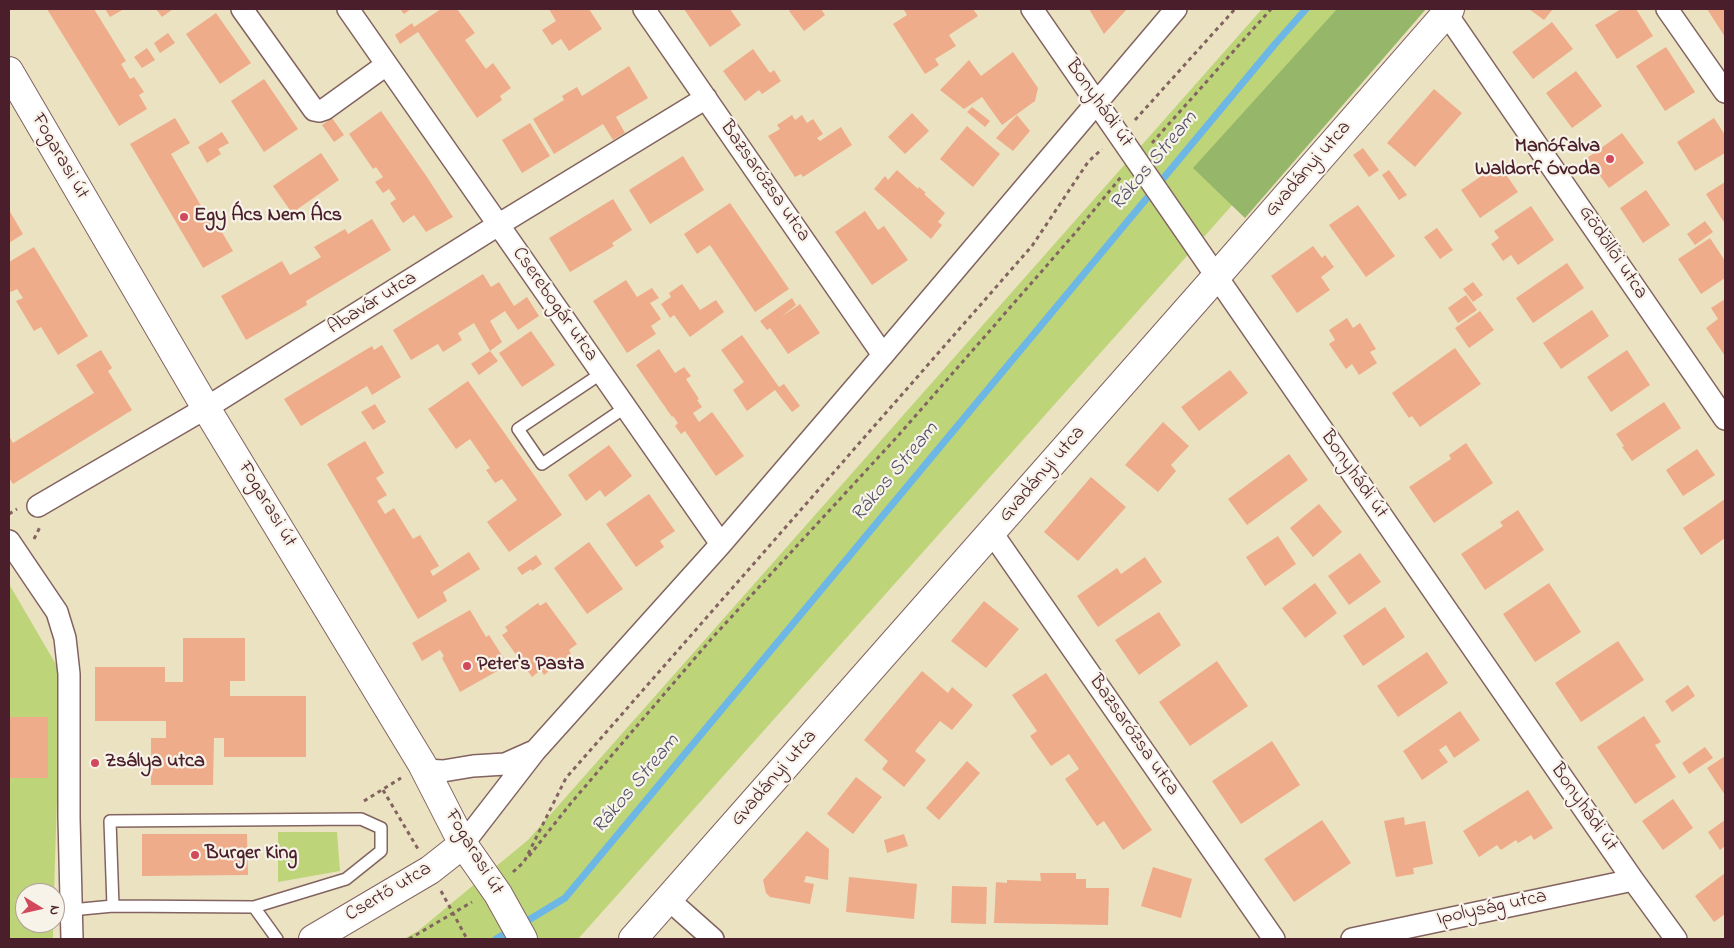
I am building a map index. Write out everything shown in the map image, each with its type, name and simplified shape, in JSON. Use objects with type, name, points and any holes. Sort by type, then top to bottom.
[{"type":"street","points":[[242,9],[314,110],[319,112],[386,66]]},
{"type":"street","name":"Cserebogár utca","points":[[348,9],[721,544]]},
{"type":"street","name":"Bazsarózsa utca","points":[[644,9],[883,355]]},
{"type":"street","name":"Bonyhádi út","points":[[1032,9],[1633,880],[1676,939]]},
{"type":"street","points":[[463,844],[535,751],[721,544],[1176,9]]},
{"type":"street","points":[[1667,9],[1725,92]]},
{"type":"street","name":"Gvadányi utca","points":[[632,939],[669,900],[992,533],[1448,11]]},
{"type":"street","name":"Gödöllői utca","points":[[1448,11],[1725,419]]},
{"type":"street","name":"Fogarasi út","points":[[9,71],[206,408],[425,770],[463,844],[496,892],[523,939]]},
{"type":"street","name":"Abavár utca","points":[[38,506],[206,408],[498,225],[706,98]]},
{"type":"street","name":"Bazsarózsa utca","points":[[992,533],[1274,939]]},
{"type":"street","points":[[9,541],[57,612],[65,638],[69,674],[72,939]]},
{"type":"street","points":[[425,770],[442,771],[472,766],[505,764],[535,751]]},
{"type":"street","name":"Csertő utca","points":[[313,939],[430,870],[463,844]]},
{"type":"street","name":"Ipolyság utca","points":[[1352,939],[1633,880]]},
{"type":"street","points":[[669,900],[714,939]]},
{"type":"lane","points":[[602,373],[518,429],[542,464],[626,407]]},
{"type":"lane","points":[[71,910],[114,906],[254,908],[346,879],[381,850],[381,828],[361,819],[110,821],[114,906]]},
{"type":"lane","points":[[254,908],[277,939]]},
{"type":"path","points":[[524,862],[566,778],[1032,246],[1088,162],[1144,110],[1235,9]]},
{"type":"path","points":[[409,939],[496,892],[524,862],[571,803],[713,637],[897,438],[1076,232],[1140,164],[1271,9]]},
{"type":"path","points":[[23,561],[42,524],[38,506]]},
{"type":"path","points":[[382,790],[430,870],[466,939]]},
{"type":"green space","points":[[1262,9],[1407,9],[578,939],[404,939],[418,931],[528,840]]},
{"type":"green space","points":[[1337,9],[1426,9],[1245,218],[1193,168]]},
{"type":"green space","points":[[9,584],[61,673],[54,883],[15,883],[15,933],[53,933],[53,939],[9,939]]},
{"type":"green space","points":[[278,832],[337,832],[340,871],[278,882]]},
{"type":"building","points":[[47,9],[94,9],[126,61],[121,64],[130,79],[134,77],[144,92],[139,95],[147,109],[119,126]]},
{"type":"building","points":[[105,9],[124,9],[110,17]]},
{"type":"building","points":[[156,9],[173,9],[162,17]]},
{"type":"building","points":[[400,9],[411,9],[404,14]]},
{"type":"building","points":[[441,9],[457,9],[475,33],[465,40],[486,69],[493,63],[511,88],[500,96],[502,100],[477,118],[418,32],[400,44],[395,35],[412,23],[414,27]]},
{"type":"building","points":[[549,9],[589,9],[602,29],[569,51],[561,39],[552,45],[542,30],[556,21]]},
{"type":"building","points":[[684,9],[730,9],[741,25],[710,47]]},
{"type":"building","points":[[792,9],[821,9],[825,15],[804,31],[789,11]]},
{"type":"building","points":[[973,9],[978,16],[949,35],[956,46],[935,59],[939,65],[925,74],[893,24],[907,15],[904,10]]},
{"type":"building","points":[[1089,9],[1127,9],[1104,34]]},
{"type":"building","points":[[1529,9],[1553,9],[1544,20]]},
{"type":"building","points":[[1621,9],[1636,9],[1653,36],[1617,59],[1595,25]]},
{"type":"building","points":[[1707,9],[1725,9],[1725,37]]},
{"type":"building","points":[[216,13],[251,63],[220,84],[186,34]]},
{"type":"building","points":[[1552,22],[1573,49],[1533,79],[1512,52]]},
{"type":"building","points":[[168,33],[175,43],[160,53],[154,43]]},
{"type":"building","points":[[1666,47],[1695,92],[1665,111],[1636,66]]},
{"type":"building","points":[[147,48],[155,60],[142,68],[134,57]]},
{"type":"building","points":[[753,49],[770,73],[774,70],[781,81],[762,94],[759,90],[745,101],[723,71]]},
{"type":"building","points":[[1013,52],[1038,88],[1035,101],[1002,125],[982,97],[964,109],[940,90],[969,60],[981,76]]},
{"type":"building","points":[[629,66],[648,98],[616,117],[625,133],[613,140],[603,124],[554,154],[533,119],[564,100],[562,96],[577,87],[582,96]]},
{"type":"building","points":[[1576,71],[1602,106],[1572,128],[1546,93]]},
{"type":"building","points":[[264,79],[298,129],[264,152],[231,101]]},
{"type":"building","points":[[1434,89],[1462,113],[1415,167],[1387,143]]},
{"type":"building","points":[[972,107],[990,121],[985,127],[967,112]]},
{"type":"building","points":[[381,111],[453,217],[426,232],[414,215],[403,223],[390,203],[396,199],[389,189],[383,193],[375,182],[383,177],[376,167],[373,169],[349,134]]},
{"type":"building","points":[[912,113],[929,131],[905,154],[888,137]]},
{"type":"building","points":[[792,115],[795,120],[802,115],[807,123],[813,119],[823,134],[817,138],[820,141],[841,127],[852,145],[803,177],[801,174],[795,177],[768,136],[780,129],[777,125]]},
{"type":"building","points":[[1017,115],[1030,131],[1013,151],[996,138]]},
{"type":"building","points":[[175,118],[190,143],[171,154],[215,230],[219,227],[233,251],[203,268],[130,144]]},
{"type":"building","points":[[332,118],[344,135],[334,142],[322,125]]},
{"type":"building","points":[[1714,118],[1725,135],[1725,153],[1695,171],[1677,142]]},
{"type":"building","points":[[530,123],[550,156],[522,173],[502,140]]},
{"type":"building","points":[[967,126],[1000,154],[973,187],[940,159]]},
{"type":"building","points":[[222,132],[229,143],[218,149],[221,154],[207,163],[198,147]]},
{"type":"building","points":[[1622,133],[1644,163],[1609,188],[1587,158]]},
{"type":"building","points":[[1363,148],[1379,170],[1369,177],[1353,155]]},
{"type":"building","points":[[321,153],[339,180],[292,213],[273,186]]},
{"type":"building","points":[[683,156],[704,190],[650,224],[629,190]]},
{"type":"building","points":[[1499,164],[1518,192],[1480,218],[1461,190]]},
{"type":"building","points":[[897,170],[918,189],[919,187],[926,193],[924,194],[945,213],[938,222],[942,225],[931,239],[874,189],[885,176],[888,180]]},
{"type":"building","points":[[1389,170],[1407,195],[1399,200],[1382,175]]},
{"type":"building","points":[[1725,182],[1725,224],[1706,194]]},
{"type":"building","points":[[1646,190],[1670,225],[1643,243],[1620,208]]},
{"type":"building","points":[[613,199],[632,230],[612,243],[614,246],[570,272],[549,238]]},
{"type":"building","points":[[730,203],[789,289],[755,312],[710,245],[697,254],[684,234]]},
{"type":"building","points":[[1358,205],[1395,256],[1366,277],[1329,225]]},
{"type":"building","points":[[1531,206],[1554,240],[1518,265],[1511,255],[1503,261],[1491,244],[1499,238],[1494,231]]},
{"type":"building","points":[[9,210],[23,234],[9,243]]},
{"type":"building","points":[[865,211],[878,230],[884,226],[908,260],[872,285],[835,232]]},
{"type":"building","points":[[372,219],[391,250],[306,301],[307,305],[246,340],[221,296],[282,261],[290,275],[321,257],[314,247],[345,229],[348,234]]},
{"type":"building","points":[[1705,221],[1713,232],[1695,245],[1687,234]]},
{"type":"building","points":[[1437,228],[1453,250],[1440,259],[1424,237]]},
{"type":"building","points":[[1710,238],[1725,261],[1725,278],[1701,294],[1678,259]]},
{"type":"building","points":[[1313,246],[1322,258],[1325,255],[1334,267],[1321,277],[1330,290],[1297,313],[1271,276]]},
{"type":"building","points":[[34,247],[88,336],[58,355],[41,327],[34,331],[16,301],[23,298],[17,289],[11,292],[9,289],[9,262]]},
{"type":"building","points":[[1567,263],[1584,288],[1533,323],[1516,298]]},
{"type":"building","points":[[483,274],[491,287],[499,282],[514,306],[527,297],[539,316],[518,330],[505,311],[490,321],[502,342],[490,351],[474,323],[458,333],[462,340],[443,352],[438,344],[411,360],[393,330]]},
{"type":"building","points":[[626,280],[637,297],[652,288],[659,298],[650,303],[661,319],[651,326],[656,334],[627,353],[593,301]]},
{"type":"building","points":[[1473,282],[1483,295],[1473,302],[1463,289]]},
{"type":"building","points":[[682,284],[700,310],[716,300],[724,312],[690,337],[674,315],[670,318],[661,304],[671,297],[669,293]]},
{"type":"building","points":[[1466,295],[1477,310],[1458,323],[1448,308]]},
{"type":"building","points":[[792,298],[796,305],[781,317],[800,304],[820,333],[788,354],[770,328],[767,330],[760,321]]},
{"type":"building","points":[[1725,299],[1725,356],[1706,328],[1718,319],[1711,308]]},
{"type":"building","points":[[1592,310],[1609,336],[1561,369],[1543,343]]},
{"type":"building","points":[[1480,311],[1494,330],[1469,348],[1455,328]]},
{"type":"building","points":[[1347,318],[1353,328],[1360,323],[1376,349],[1370,352],[1377,363],[1359,375],[1352,364],[1346,369],[1329,344],[1335,340],[1329,330]]},
{"type":"building","points":[[531,331],[555,365],[522,387],[499,353]]},
{"type":"building","points":[[742,335],[779,387],[784,384],[800,406],[792,412],[775,390],[747,411],[733,390],[744,382],[721,350]]},
{"type":"building","points":[[382,345],[401,377],[372,395],[367,386],[301,426],[284,399],[372,346],[374,350]]},
{"type":"building","points":[[1455,348],[1481,384],[1420,427],[1412,416],[1409,418],[1392,393]]},
{"type":"building","points":[[659,349],[675,373],[684,367],[691,376],[686,379],[702,407],[693,413],[699,422],[712,412],[744,456],[716,476],[685,431],[681,434],[675,426],[678,423],[636,365]]},
{"type":"building","points":[[101,350],[112,368],[108,371],[132,410],[13,484],[9,478],[9,436],[13,443],[94,393],[76,365]]},
{"type":"building","points":[[1627,350],[1650,385],[1611,412],[1587,377]]},
{"type":"building","points":[[490,351],[498,361],[479,375],[471,364]]},
{"type":"building","points":[[1230,370],[1248,393],[1199,431],[1181,407]]},
{"type":"building","points":[[468,381],[562,515],[509,552],[487,522],[517,500],[502,479],[495,483],[486,470],[490,468],[470,439],[456,449],[428,409]]},
{"type":"building","points":[[1664,402],[1681,428],[1632,461],[1616,434]]},
{"type":"building","points":[[375,404],[386,422],[373,430],[361,412]]},
{"type":"building","points":[[1163,422],[1189,446],[1171,465],[1176,471],[1158,492],[1125,465]]},
{"type":"building","points":[[365,441],[384,473],[376,478],[387,495],[377,501],[385,514],[394,508],[413,539],[420,535],[439,566],[430,571],[433,576],[469,552],[480,569],[443,592],[447,601],[418,619],[327,464]]},
{"type":"building","points":[[1466,443],[1493,483],[1434,523],[1409,487],[1451,459],[1449,455]]},
{"type":"building","points":[[609,445],[632,476],[605,497],[600,490],[586,501],[568,475]]},
{"type":"building","points":[[1697,449],[1715,475],[1683,496],[1666,470]]},
{"type":"building","points":[[1289,454],[1308,480],[1247,525],[1228,499]]},
{"type":"building","points":[[1091,477],[1126,507],[1078,561],[1044,532]]},
{"type":"building","points":[[649,494],[675,531],[660,541],[664,547],[636,567],[606,524]]},
{"type":"building","points":[[1725,499],[1725,538],[1701,555],[1683,528]]},
{"type":"building","points":[[1319,504],[1342,532],[1313,557],[1290,528]]},
{"type":"building","points":[[1518,510],[1544,550],[1485,590],[1461,554],[1503,526],[1500,522]]},
{"type":"building","points":[[1278,536],[1296,564],[1265,586],[1246,557]]},
{"type":"building","points":[[589,542],[623,589],[587,614],[554,568]]},
{"type":"building","points":[[1360,553],[1381,582],[1349,605],[1328,576]]},
{"type":"building","points":[[536,555],[542,564],[522,575],[517,568]]},
{"type":"building","points":[[1145,557],[1162,582],[1098,627],[1077,596],[1117,568],[1121,574]]},
{"type":"building","points":[[1315,583],[1337,613],[1305,638],[1282,608]]},
{"type":"building","points":[[1549,583],[1581,632],[1535,662],[1503,614]]},
{"type":"building","points":[[984,601],[1019,629],[986,668],[951,641]]},
{"type":"building","points":[[546,602],[577,644],[569,650],[571,654],[544,675],[541,670],[532,677],[502,635],[508,631],[505,627],[538,603],[540,606]]},
{"type":"building","points":[[1385,607],[1405,637],[1363,666],[1343,636]]},
{"type":"building","points":[[470,610],[486,637],[489,635],[508,665],[460,692],[442,658],[444,656],[440,650],[422,661],[412,643]]},
{"type":"building","points":[[1159,612],[1181,645],[1139,675],[1115,640]]},
{"type":"building","points":[[183,638],[245,638],[245,681],[230,681],[230,696],[306,696],[306,757],[224,757],[224,738],[214,738],[213,785],[151,785],[151,738],[166,738],[166,721],[95,721],[95,667],[165,667],[165,682],[183,682]]},
{"type":"building","points":[[1618,641],[1644,680],[1581,722],[1555,683]]},
{"type":"building","points":[[1427,652],[1448,683],[1398,717],[1377,686]]},
{"type":"building","points":[[1217,661],[1248,706],[1190,746],[1159,702]]},
{"type":"building","points":[[922,671],[948,693],[952,687],[973,705],[952,730],[940,721],[915,751],[926,760],[904,787],[882,769],[888,761],[864,740]]},
{"type":"building","points":[[1046,673],[1152,830],[1123,850],[1104,821],[1097,826],[1065,779],[1079,769],[1069,754],[1051,766],[1030,736],[1037,731],[1012,695]]},
{"type":"building","points":[[1688,685],[1695,696],[1672,712],[1665,701]]},
{"type":"building","points":[[1460,711],[1480,740],[1454,758],[1446,745],[1439,750],[1448,762],[1422,780],[1403,751]]},
{"type":"building","points":[[1644,716],[1661,742],[1655,745],[1676,777],[1635,804],[1597,747]]},
{"type":"building","points":[[9,717],[48,717],[48,778],[9,778]]},
{"type":"building","points":[[1272,741],[1300,785],[1241,824],[1212,781]]},
{"type":"building","points":[[1705,747],[1713,758],[1689,774],[1682,763]]},
{"type":"building","points":[[1725,756],[1725,795],[1707,768]]},
{"type":"building","points":[[967,761],[980,773],[939,820],[926,808]]},
{"type":"building","points":[[856,777],[882,797],[853,834],[827,814]]},
{"type":"building","points":[[1528,790],[1553,828],[1534,840],[1531,835],[1518,843],[1516,840],[1501,850],[1497,845],[1479,857],[1463,831]]},
{"type":"building","points":[[1673,799],[1693,828],[1663,850],[1642,821]]},
{"type":"building","points":[[1404,817],[1405,825],[1425,821],[1433,864],[1413,868],[1414,874],[1396,877],[1384,821]]},
{"type":"building","points":[[1322,820],[1351,863],[1294,902],[1264,859]]},
{"type":"building","points":[[1725,820],[1725,846],[1720,850],[1708,832]]},
{"type":"building","points":[[807,831],[829,849],[828,880],[806,876],[804,882],[814,884],[810,904],[770,897],[766,893],[763,880]]},
{"type":"building","name":"Burger King","points":[[142,834],[247,834],[248,875],[142,876]]},
{"type":"building","points":[[904,834],[908,846],[887,853],[884,840]]},
{"type":"building","points":[[1153,867],[1192,879],[1181,918],[1141,906]]},
{"type":"building","points":[[1040,873],[1076,873],[1076,879],[1086,879],[1086,888],[1109,888],[1108,925],[994,923],[996,882],[1007,883],[1007,880],[1041,881]]},
{"type":"building","points":[[1725,873],[1725,914],[1714,922],[1695,896]]},
{"type":"building","points":[[849,877],[917,884],[914,919],[846,912]]},
{"type":"building","points":[[952,886],[987,887],[986,924],[951,923]]},
{"type":"waterway","name":"Rákos Stream","points":[[522,924],[565,898],[1306,9]]},
{"type":"waterway","name":"Rákos Stream","points":[[496,939],[513,929]]},
{"type":"place","name":"Manófalva Waldorf Óvoda","points":[[1610,159]]},
{"type":"place","name":"Egy Ács Nem Ács","points":[[184,217]]},
{"type":"place","name":"Peter's Pasta","points":[[467,666]]},
{"type":"place","name":"Zsálya utca","points":[[95,763]]},
{"type":"place","name":"Burger King","points":[[195,855]]}]
